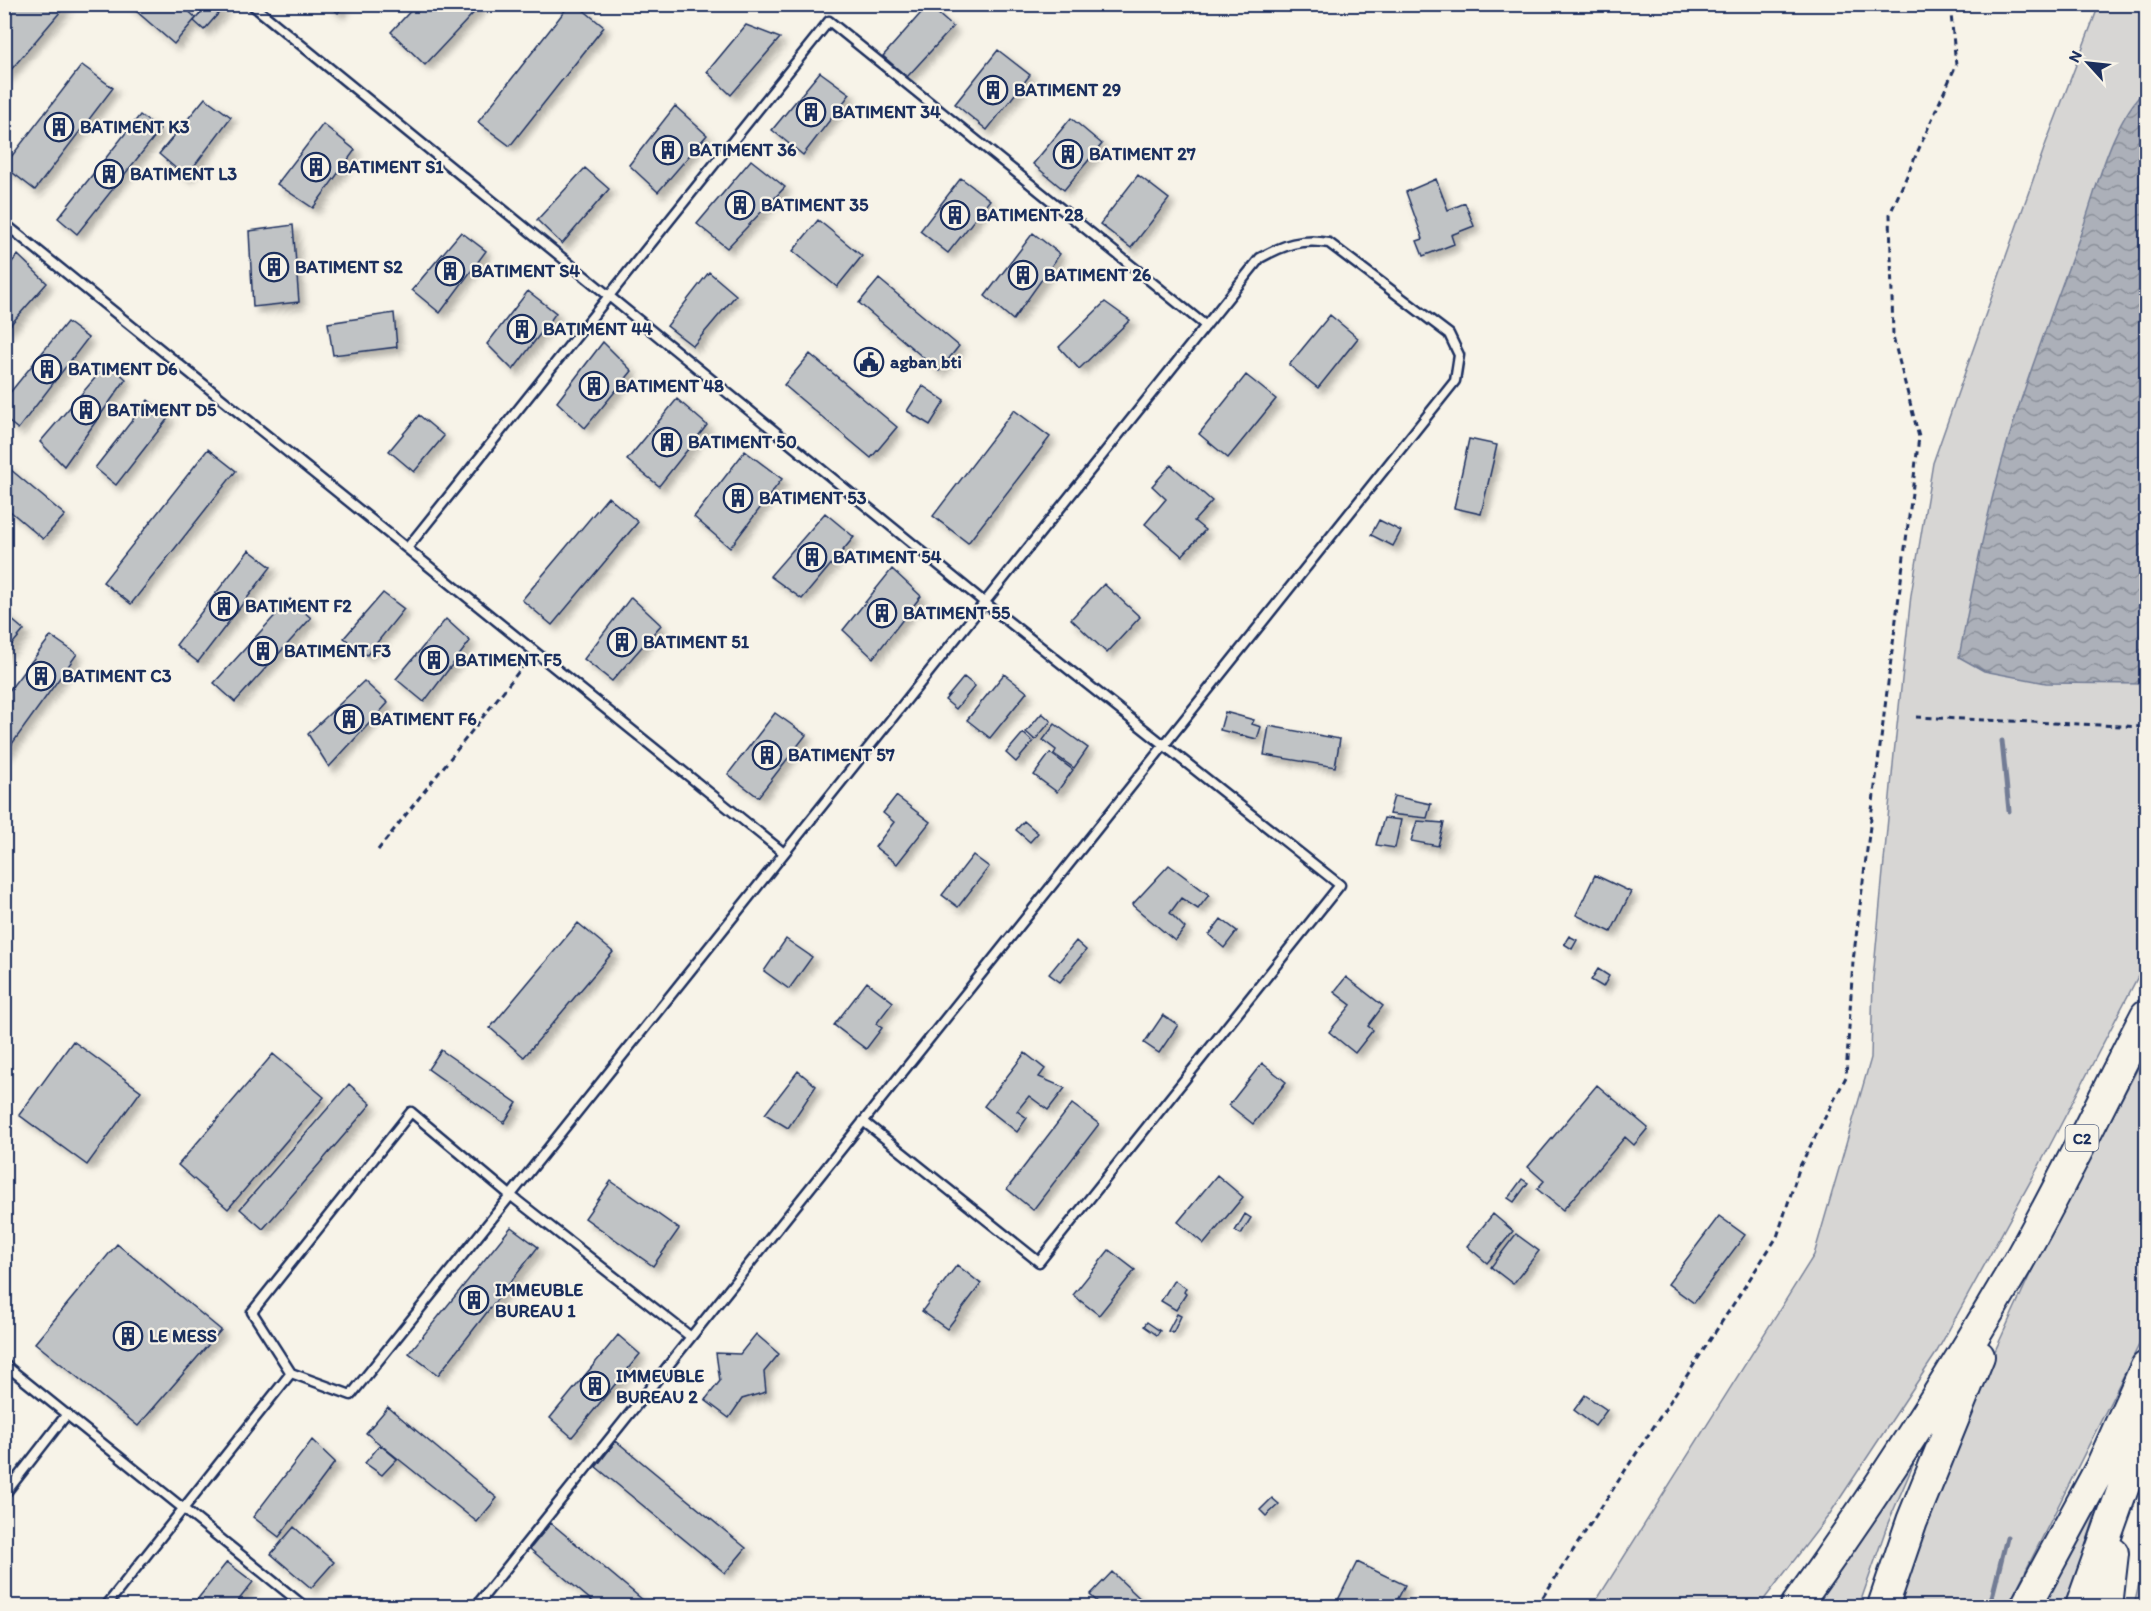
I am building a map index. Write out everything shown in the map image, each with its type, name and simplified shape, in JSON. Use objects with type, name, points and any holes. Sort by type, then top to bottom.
[{"type":"highway","name":"C2","points":[[2018,1262],[2146,1015]]},
{"type":"highway","points":[[1796,1606],[1852,1528],[1921,1422],[2018,1262]]},
{"type":"highway","points":[[1883,1606],[1916,1511],[2018,1262]]},
{"type":"highway","points":[[2026,1606],[2101,1467],[2146,1367]]},
{"type":"highway","points":[[2081,1606],[2146,1424]]},
{"type":"highway","points":[[2107,1606],[2121,1494]]},
{"type":"lane","points":[[251,4],[984,602],[1340,885],[1039,1262],[863,1121]]},
{"type":"lane","points":[[408,548],[830,21],[1206,326]]},
{"type":"lane","points":[[4,223],[536,650],[784,853]]},
{"type":"lane","points":[[476,1606],[691,1337],[863,1121],[1455,381],[1459,355],[1449,334],[1329,243],[1310,240],[1286,243],[1260,258],[984,602],[510,1195],[351,1395],[291,1373],[252,1312],[411,1112],[510,1195],[691,1337]]},
{"type":"lane","points":[[4,1364],[182,1510],[304,1606]]},
{"type":"lane","points":[[106,1606],[291,1373]]},
{"type":"lane","points":[[4,1496],[67,1414]]},
{"type":"path","points":[[1537,1606],[1777,1237],[1800,1166],[1845,1077],[1853,961],[1919,438],[1893,337],[1890,214],[1956,65],[1950,4]]},
{"type":"path","points":[[378,850],[536,650]]},
{"type":"path","points":[[1916,717],[2146,727]]},
{"type":"shaded area","points":[[2099,5],[2146,5],[2146,961],[2046,1153],[1935,1355],[1829,1515],[1759,1606],[1593,1606],[1814,1255],[1871,1058],[1873,979],[1894,754],[1911,595],[1933,463],[2046,143]]},
{"type":"shaded area","points":[[2146,1053],[2146,1331],[2008,1606],[1891,1606],[1947,1456],[2037,1259]]},
{"type":"shaded area","points":[[1924,1440],[1888,1523],[1859,1606],[1805,1606]]},
{"type":"shaded area","points":[[2105,1483],[2067,1606],[2044,1606],[2047,1600]]},
{"type":"shaded area","points":[[2146,1553],[2146,1606],[2134,1606]]},
{"type":"water","points":[[2146,89],[2146,684],[2046,683],[1984,671],[1959,657],[1984,534],[2002,461],[2106,157],[2123,120]]},
{"type":"building","points":[[12,4],[67,4],[4,78],[4,14]]},
{"type":"building","points":[[128,4],[181,4],[196,18],[174,44]]},
{"type":"building","points":[[208,4],[225,6],[204,30],[194,21]]},
{"type":"building","points":[[328,4],[345,4],[338,13]]},
{"type":"building","points":[[417,4],[482,4],[425,65],[391,32]]},
{"type":"building","points":[[570,4],[576,4],[604,27],[510,146],[478,122]]},
{"type":"building","points":[[928,5],[953,27],[907,77],[883,56]]},
{"type":"building","points":[[746,25],[780,38],[731,95],[707,72]]},
{"type":"building","name":"BATIMENT 29","points":[[998,50],[1030,75],[987,130],[955,104]]},
{"type":"building","name":"BATIMENT K3","points":[[82,65],[113,88],[35,190],[4,166]]},
{"type":"building","name":"BATIMENT 34","points":[[820,72],[850,94],[803,155],[772,130]]},
{"type":"building","points":[[205,98],[231,117],[186,177],[159,154]]},
{"type":"building","name":"BATIMENT 36","points":[[675,106],[707,135],[658,192],[629,165]]},
{"type":"building","name":"BATIMENT L3","points":[[140,115],[160,130],[77,234],[58,218]]},
{"type":"building","name":"BATIMENT 27","points":[[1071,118],[1102,144],[1064,190],[1033,164]]},
{"type":"building","name":"BATIMENT S1","points":[[323,124],[355,150],[313,208],[277,184]]},
{"type":"building","name":"BATIMENT 35","points":[[751,160],[785,187],[727,248],[697,224]]},
{"type":"building","points":[[585,168],[609,189],[562,244],[537,220]]},
{"type":"building","points":[[1138,175],[1169,199],[1131,248],[1100,224]]},
{"type":"building","name":"BATIMENT 28","points":[[961,178],[990,200],[948,253],[920,231]]},
{"type":"building","points":[[1436,179],[1448,210],[1465,203],[1474,226],[1451,235],[1454,244],[1423,256],[1417,241],[1423,239],[1406,192]]},
{"type":"building","points":[[818,220],[862,256],[837,287],[793,251]]},
{"type":"building","name":"BATIMENT S2","points":[[293,225],[299,302],[253,307],[249,231]]},
{"type":"building","name":"BATIMENT S4","points":[[461,232],[486,251],[440,313],[412,290]]},
{"type":"building","name":"BATIMENT 26","points":[[1033,233],[1060,254],[1013,320],[985,296]]},
{"type":"building","points":[[18,255],[47,283],[4,332],[4,271]]},
{"type":"building","points":[[709,272],[736,295],[693,346],[667,326]]},
{"type":"building","points":[[879,279],[959,346],[939,371],[859,303]]},
{"type":"building","name":"BATIMENT 44","points":[[528,291],[556,313],[513,370],[487,344]]},
{"type":"building","points":[[1105,302],[1130,320],[1079,369],[1059,347]]},
{"type":"building","points":[[394,313],[397,347],[333,355],[328,323]]},
{"type":"building","points":[[1330,315],[1358,338],[1318,388],[1289,365]]},
{"type":"building","name":"BATIMENT D6","points":[[67,322],[88,338],[18,429],[4,418],[4,400]]},
{"type":"building","name":"BATIMENT 48","points":[[603,342],[632,371],[585,428],[557,402]]},
{"type":"building","points":[[810,354],[897,427],[871,458],[784,385]]},
{"type":"building","name":"BATIMENT D5","points":[[108,363],[126,379],[64,466],[40,442]]},
{"type":"building","points":[[1246,375],[1276,399],[1228,458],[1199,434]]},
{"type":"building","points":[[923,386],[945,401],[930,425],[907,411]]},
{"type":"building","name":"BATIMENT 50","points":[[677,399],[707,425],[659,486],[627,460]]},
{"type":"building","points":[[148,400],[169,417],[116,485],[95,468]]},
{"type":"building","points":[[1014,410],[1050,437],[968,543],[933,516]]},
{"type":"building","points":[[419,415],[444,436],[414,472],[389,451]]},
{"type":"building","points":[[1469,439],[1497,445],[1481,514],[1454,508]]},
{"type":"building","points":[[208,449],[236,471],[131,604],[103,582]]},
{"type":"building","name":"BATIMENT 53","points":[[745,451],[782,479],[730,548],[694,517]]},
{"type":"building","points":[[4,464],[65,515],[43,539],[4,506]]},
{"type":"building","points":[[1171,465],[1212,501],[1194,521],[1205,530],[1182,556],[1145,524],[1166,499],[1152,486]]},
{"type":"building","points":[[608,497],[638,522],[552,625],[522,600]]},
{"type":"building","name":"BATIMENT 54","points":[[825,513],[854,537],[802,599],[770,576]]},
{"type":"building","points":[[1379,520],[1401,531],[1393,546],[1371,535]]},
{"type":"building","name":"BATIMENT F2","points":[[249,550],[271,567],[198,662],[176,645]]},
{"type":"building","name":"BATIMENT 55","points":[[892,569],[921,596],[873,658],[843,630]]},
{"type":"building","points":[[1104,584],[1140,617],[1107,653],[1071,619]]},
{"type":"building","points":[[383,593],[404,609],[367,655],[344,638]]},
{"type":"building","name":"BATIMENT 51","points":[[631,597],[661,625],[612,681],[584,659]]},
{"type":"building","name":"BATIMENT F3","points":[[290,599],[311,618],[235,702],[214,683]]},
{"type":"building","points":[[4,613],[24,630],[4,654]]},
{"type":"building","name":"BATIMENT F5","points":[[446,619],[470,641],[424,702],[396,679]]},
{"type":"building","name":"BATIMENT C3","points":[[51,636],[77,654],[4,755],[4,697]]},
{"type":"building","points":[[1004,674],[1027,692],[990,738],[967,720]]},
{"type":"building","points":[[964,677],[975,686],[956,709],[945,700]]},
{"type":"building","name":"BATIMENT F6","points":[[364,681],[388,703],[329,767],[308,734]]},
{"type":"building","points":[[1225,712],[1254,720],[1252,724],[1261,727],[1257,739],[1220,730]]},
{"type":"building","name":"BATIMENT 57","points":[[775,713],[806,735],[758,797],[728,774]]},
{"type":"building","points":[[1042,713],[1051,721],[1035,740],[1026,732]]},
{"type":"building","points":[[1055,724],[1088,748],[1074,768],[1054,754],[1056,750],[1043,740]]},
{"type":"building","points":[[1269,726],[1340,739],[1335,767],[1264,755]]},
{"type":"building","points":[[1023,733],[1033,742],[1016,762],[1006,753]]},
{"type":"building","points":[[1050,753],[1073,770],[1057,792],[1034,775]]},
{"type":"building","points":[[896,796],[930,822],[897,864],[875,847],[894,822],[883,813]]},
{"type":"building","points":[[1394,796],[1431,804],[1427,818],[1389,814]]},
{"type":"building","points":[[1384,818],[1401,820],[1395,848],[1376,845]]},
{"type":"building","points":[[1024,821],[1038,833],[1030,842],[1016,830]]},
{"type":"building","points":[[1417,821],[1444,823],[1438,846],[1411,841]]},
{"type":"building","points":[[973,855],[989,867],[958,907],[942,895]]},
{"type":"building","points":[[1169,865],[1209,895],[1198,909],[1181,898],[1170,913],[1185,928],[1175,941],[1132,905]]},
{"type":"building","points":[[1595,875],[1631,892],[1611,932],[1576,915]]},
{"type":"building","points":[[1221,919],[1237,931],[1224,948],[1209,935]]},
{"type":"building","points":[[578,923],[613,952],[524,1057],[490,1028]]},
{"type":"building","points":[[1569,936],[1577,940],[1572,949],[1564,944]]},
{"type":"building","points":[[786,939],[812,957],[789,989],[764,971]]},
{"type":"building","points":[[1076,941],[1086,950],[1060,982],[1049,974]]},
{"type":"building","points":[[1598,969],[1609,976],[1603,987],[1591,980]]},
{"type":"building","points":[[1346,977],[1383,1006],[1368,1026],[1373,1030],[1355,1053],[1329,1032],[1351,1005],[1334,992]]},
{"type":"building","points":[[867,982],[893,1002],[876,1024],[882,1028],[866,1049],[834,1025]]},
{"type":"building","points":[[1163,1015],[1178,1025],[1159,1053],[1144,1043]]},
{"type":"building","points":[[73,1041],[141,1091],[87,1165],[19,1115]]},
{"type":"building","points":[[441,1050],[517,1103],[504,1123],[428,1069]]},
{"type":"building","points":[[1025,1053],[1045,1069],[1039,1077],[1065,1088],[1048,1110],[1029,1096],[1017,1111],[1027,1118],[1017,1132],[984,1106]]},
{"type":"building","points":[[273,1054],[324,1097],[228,1209],[178,1165]]},
{"type":"building","points":[[1262,1063],[1286,1082],[1253,1124],[1229,1105]]},
{"type":"building","points":[[798,1071],[816,1086],[788,1128],[765,1114]]},
{"type":"building","points":[[349,1084],[371,1104],[263,1229],[240,1209]]},
{"type":"building","points":[[1597,1085],[1648,1128],[1634,1145],[1625,1137],[1563,1210],[1537,1189],[1544,1181],[1528,1167]]},
{"type":"building","points":[[1072,1104],[1099,1124],[1033,1210],[1007,1189]]},
{"type":"building","points":[[1217,1175],[1243,1197],[1204,1244],[1178,1222]]},
{"type":"building","points":[[1522,1179],[1528,1183],[1514,1202],[1508,1198]]},
{"type":"building","points":[[611,1181],[679,1229],[653,1266],[585,1218]]},
{"type":"building","points":[[1245,1214],[1251,1218],[1241,1234],[1235,1231]]},
{"type":"building","points":[[1493,1214],[1513,1231],[1487,1263],[1467,1246]]},
{"type":"building","points":[[1719,1216],[1745,1235],[1694,1303],[1668,1284]]},
{"type":"building","name":"IMMEUBLE BUREAU 1","points":[[511,1227],[538,1247],[438,1375],[409,1353]]},
{"type":"building","points":[[1516,1234],[1539,1251],[1513,1284],[1491,1267]]},
{"type":"building","name":"LE MESS","points":[[117,1244],[221,1330],[138,1426],[35,1343]]},
{"type":"building","points":[[1109,1250],[1135,1270],[1099,1315],[1073,1295]]},
{"type":"building","points":[[957,1265],[981,1284],[947,1329],[922,1311]]},
{"type":"building","points":[[1174,1280],[1186,1288],[1184,1292],[1186,1294],[1176,1310],[1161,1301]]},
{"type":"building","points":[[1177,1314],[1181,1316],[1173,1333],[1168,1331]]},
{"type":"building","points":[[1147,1322],[1160,1331],[1157,1335],[1144,1326]]},
{"type":"building","points":[[756,1334],[779,1354],[764,1372],[766,1392],[742,1399],[729,1418],[705,1400],[720,1381],[716,1353],[740,1354]]},
{"type":"building","name":"IMMEUBLE BUREAU 2","points":[[618,1335],[640,1354],[572,1437],[550,1418]]},
{"type":"building","points":[[1585,1395],[1607,1410],[1595,1426],[1574,1410]]},
{"type":"building","points":[[388,1407],[497,1498],[477,1522],[366,1433]]},
{"type":"building","points":[[312,1440],[335,1462],[279,1537],[253,1517]]},
{"type":"building","points":[[616,1441],[746,1548],[725,1573],[596,1467]]},
{"type":"building","points":[[380,1445],[397,1459],[382,1475],[365,1463]]},
{"type":"building","points":[[1272,1498],[1279,1504],[1266,1516],[1260,1510]]},
{"type":"building","points":[[551,1523],[650,1606],[598,1606],[530,1549]]},
{"type":"building","points":[[294,1527],[334,1562],[311,1588],[271,1554]]},
{"type":"building","points":[[227,1562],[253,1582],[234,1606],[192,1606]]},
{"type":"building","points":[[1357,1562],[1405,1585],[1394,1606],[1335,1606]]},
{"type":"building","points":[[1112,1572],[1148,1606],[1102,1606],[1090,1595]]},
{"type":"waterway","points":[[2002,741],[2009,811]]},
{"type":"waterway","points":[[1991,1601],[2007,1537]]},
{"type":"place","name":"BATIMENT 29","points":[[993,90]]},
{"type":"place","name":"BATIMENT 34","points":[[811,112]]},
{"type":"place","name":"BATIMENT K3","points":[[59,127]]},
{"type":"place","name":"BATIMENT 36","points":[[668,150]]},
{"type":"place","name":"BATIMENT 27","points":[[1068,154]]},
{"type":"place","name":"BATIMENT S1","points":[[316,167]]},
{"type":"place","name":"BATIMENT L3","points":[[109,174]]},
{"type":"place","name":"BATIMENT 35","points":[[740,205]]},
{"type":"place","name":"BATIMENT 28","points":[[955,215]]},
{"type":"place","name":"BATIMENT S2","points":[[274,267]]},
{"type":"place","name":"BATIMENT S4","points":[[450,271]]},
{"type":"place","name":"BATIMENT 26","points":[[1023,275]]},
{"type":"place","name":"BATIMENT 44","points":[[522,329]]},
{"type":"place","name":"agban bti","points":[[869,362]]},
{"type":"place","name":"BATIMENT D6","points":[[47,369]]},
{"type":"place","name":"BATIMENT 48","points":[[594,386]]},
{"type":"place","name":"BATIMENT D5","points":[[86,410]]},
{"type":"place","name":"BATIMENT 50","points":[[667,442]]},
{"type":"place","name":"BATIMENT 53","points":[[738,498]]},
{"type":"place","name":"BATIMENT 54","points":[[812,557]]},
{"type":"place","name":"BATIMENT F2","points":[[224,606]]},
{"type":"place","name":"BATIMENT 55","points":[[882,613]]},
{"type":"place","name":"BATIMENT 51","points":[[622,642]]},
{"type":"place","name":"BATIMENT F3","points":[[263,651]]},
{"type":"place","name":"BATIMENT F5","points":[[434,660]]},
{"type":"place","name":"BATIMENT C3","points":[[41,676]]},
{"type":"place","name":"BATIMENT F6","points":[[349,719]]},
{"type":"place","name":"BATIMENT 57","points":[[767,755]]},
{"type":"place","name":"IMMEUBLE BUREAU 1","points":[[474,1300]]},
{"type":"place","name":"LE MESS","points":[[128,1336]]},
{"type":"place","name":"IMMEUBLE BUREAU 2","points":[[595,1386]]}]
